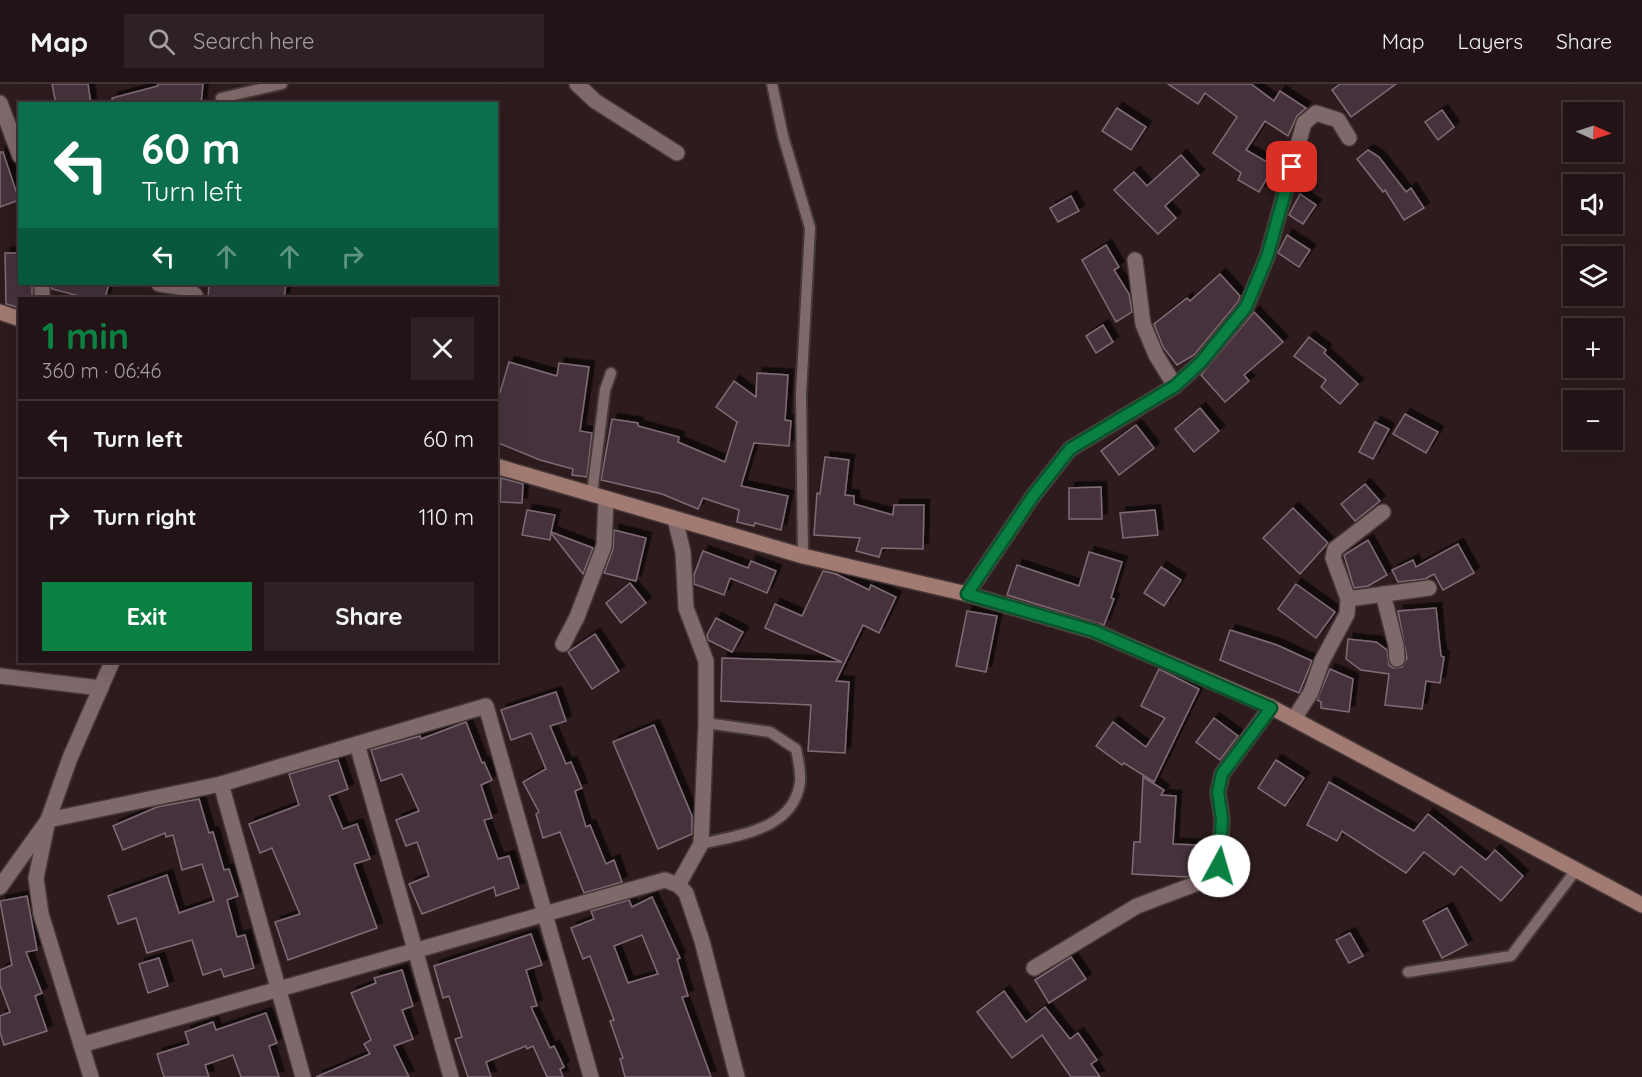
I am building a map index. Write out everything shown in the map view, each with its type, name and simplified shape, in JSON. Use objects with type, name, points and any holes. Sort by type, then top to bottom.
[{"type":"street","points":[[577,84],[595,101],[677,153]]},
{"type":"street","points":[[0,103],[18,151]]},
{"type":"street","points":[[967,594],[1033,496],[1070,449],[1175,386],[1201,362],[1246,307],[1267,257],[1304,123],[1316,113],[1338,120],[1349,138]]},
{"type":"street","points":[[1135,260],[1143,324],[1156,355],[1175,386]]},
{"type":"street","points":[[166,285],[185,288],[196,297]]},
{"type":"street","points":[[0,312],[18,318]]},
{"type":"street","points":[[498,467],[803,556],[967,594],[1094,631],[1294,719],[1642,905]]},
{"type":"street","points":[[563,644],[577,617],[604,546],[599,497]]},
{"type":"street","points":[[1294,719],[1311,692],[1322,661],[1347,614],[1348,599],[1333,558],[1335,549],[1383,512]]},
{"type":"street","points":[[675,519],[683,552],[686,608],[706,661],[701,844],[678,885]]},
{"type":"street","points":[[1348,599],[1429,588]]},
{"type":"street","points":[[1383,594],[1396,645],[1397,659]]},
{"type":"street","points":[[91,1077],[41,914],[36,878],[48,820],[70,759],[112,663]]},
{"type":"street","points":[[0,676],[101,688]]},
{"type":"street","points":[[0,887],[48,820],[221,784],[486,706],[591,1077]]},
{"type":"street","points":[[1034,968],[1137,906],[1206,880],[1219,866],[1222,819],[1218,792],[1222,774],[1271,708]]},
{"type":"street","points":[[357,744],[452,1077]]},
{"type":"street","points":[[221,784],[303,1077]]},
{"type":"street","points":[[81,1045],[279,991],[665,880],[678,885],[686,893],[702,941],[737,1077]]},
{"type":"lane","points":[[221,98],[282,84]]},
{"type":"lane","points":[[772,84],[783,136],[810,228],[801,394],[803,556]]},
{"type":"lane","points":[[599,497],[605,390],[611,373]]},
{"type":"lane","points":[[701,844],[747,832],[780,820],[793,804],[800,782],[796,749],[770,732],[706,723]]},
{"type":"lane","points":[[1408,972],[1511,956],[1576,870]]},
{"type":"building","points":[[52,84],[88,84],[91,102],[56,102]]},
{"type":"building","points":[[158,84],[203,84],[201,102],[113,102],[112,98],[158,86]]},
{"type":"building","points":[[1168,84],[1251,84],[1274,101],[1280,91],[1306,108],[1297,116],[1288,136],[1265,121],[1246,150],[1274,166],[1259,192],[1238,180],[1241,173],[1213,153],[1237,117],[1205,93],[1198,104]]},
{"type":"building","points":[[1340,84],[1396,84],[1351,117],[1332,90]]},
{"type":"building","points":[[1117,108],[1146,127],[1131,150],[1102,131]]},
{"type":"building","points":[[1442,110],[1454,127],[1438,140],[1425,122]]},
{"type":"building","points":[[1368,150],[1379,157],[1406,192],[1411,188],[1424,208],[1404,220],[1385,190],[1383,192],[1357,159]]},
{"type":"building","points":[[0,152],[3,152],[18,200],[0,207]]},
{"type":"building","points":[[1181,155],[1199,175],[1165,206],[1176,218],[1158,234],[1114,190],[1134,172],[1147,186]]},
{"type":"building","points":[[1300,194],[1316,205],[1303,224],[1289,215]]},
{"type":"building","points":[[1071,196],[1079,211],[1058,222],[1050,208]]},
{"type":"building","points":[[1287,235],[1310,250],[1299,267],[1278,253]]},
{"type":"building","points":[[1106,245],[1119,267],[1114,270],[1129,294],[1132,312],[1116,322],[1082,260]]},
{"type":"building","points":[[5,253],[18,253],[18,285],[32,285],[32,297],[18,297],[18,307],[6,304]]},
{"type":"building","points":[[1220,274],[1240,296],[1238,302],[1194,355],[1177,365],[1163,347],[1154,324],[1187,298],[1190,301]]},
{"type":"building","points":[[52,285],[109,285],[105,297],[83,297],[52,289]]},
{"type":"building","points":[[209,285],[286,285],[284,297],[208,297]]},
{"type":"building","points":[[1254,312],[1283,342],[1244,375],[1249,381],[1225,402],[1201,375]]},
{"type":"building","points":[[1103,325],[1113,342],[1096,353],[1086,336]]},
{"type":"building","points":[[1309,337],[1326,350],[1324,353],[1358,384],[1340,404],[1321,387],[1326,380],[1294,356]]},
{"type":"building","points":[[509,362],[557,376],[559,363],[589,367],[580,431],[592,433],[587,477],[572,475],[573,469],[540,460],[498,443],[499,396]]},
{"type":"building","points":[[757,373],[788,375],[785,420],[791,421],[789,446],[754,443],[741,486],[788,496],[781,530],[755,523],[754,526],[737,522],[739,510],[703,498],[698,509],[662,494],[601,480],[612,419],[638,423],[638,426],[679,437],[678,442],[725,462],[737,422],[716,407],[734,381],[756,397]]},
{"type":"building","points":[[1200,408],[1219,431],[1194,452],[1175,429]]},
{"type":"building","points":[[1405,414],[1438,432],[1426,453],[1393,434]]},
{"type":"building","points":[[1375,422],[1389,429],[1373,459],[1359,452]]},
{"type":"building","points":[[1136,425],[1154,448],[1119,475],[1101,451]]},
{"type":"building","points":[[825,457],[849,460],[845,495],[854,496],[854,504],[893,515],[894,505],[924,505],[923,549],[882,548],[879,557],[856,551],[860,538],[814,535],[817,493],[820,494]]},
{"type":"building","points":[[501,478],[523,484],[522,503],[500,502]]},
{"type":"building","points":[[1365,484],[1380,501],[1355,521],[1341,504]]},
{"type":"building","points":[[1101,487],[1102,519],[1069,519],[1069,488]]},
{"type":"building","points":[[1293,508],[1328,543],[1300,574],[1263,538]]},
{"type":"building","points":[[527,510],[555,515],[551,532],[593,548],[583,574],[551,533],[550,540],[522,535]]},
{"type":"building","points":[[1155,510],[1158,535],[1123,538],[1120,513]]},
{"type":"building","points":[[614,530],[646,538],[636,581],[604,573],[613,549]]},
{"type":"building","points":[[1368,540],[1387,575],[1368,586],[1354,588],[1344,555]]},
{"type":"building","points":[[1458,544],[1474,573],[1443,590],[1434,574],[1425,579],[1398,582],[1392,570],[1413,560],[1416,567]]},
{"type":"building","points":[[703,551],[748,568],[751,561],[776,571],[767,593],[730,578],[724,595],[694,584],[694,575]]},
{"type":"building","points":[[1089,552],[1122,562],[1111,598],[1114,599],[1104,625],[1007,595],[1017,565],[1079,586]]},
{"type":"building","points":[[1161,567],[1181,580],[1164,606],[1144,593]]},
{"type":"building","points":[[823,571],[836,574],[869,590],[871,585],[896,597],[879,633],[863,625],[836,681],[849,682],[845,753],[808,751],[811,705],[721,701],[722,658],[842,662],[765,628],[775,604],[802,616]]},
{"type":"building","points":[[630,583],[646,603],[621,623],[606,603]]},
{"type":"building","points":[[1296,584],[1335,612],[1316,638],[1278,609]]},
{"type":"building","points":[[1436,608],[1441,656],[1444,657],[1440,683],[1426,681],[1422,709],[1385,705],[1389,674],[1361,670],[1346,659],[1348,639],[1376,642],[1387,650],[1389,665],[1393,668],[1402,667],[1407,658],[1398,611]]},
{"type":"building","points":[[967,611],[997,616],[986,672],[956,666]]},
{"type":"building","points":[[716,618],[743,632],[732,652],[708,640],[707,635]]},
{"type":"building","points":[[1230,630],[1277,645],[1312,661],[1299,693],[1220,660]]},
{"type":"building","points":[[595,634],[619,671],[592,689],[568,652]]},
{"type":"building","points":[[1159,669],[1199,689],[1154,782],[1124,763],[1122,765],[1096,746],[1113,722],[1146,747],[1165,718],[1141,706]]},
{"type":"building","points":[[1330,669],[1353,679],[1349,712],[1321,708],[1321,702],[1317,700]]},
{"type":"building","points":[[556,692],[566,721],[550,726],[566,764],[571,762],[582,788],[575,791],[586,827],[590,825],[606,864],[614,860],[622,882],[584,893],[560,832],[543,838],[536,814],[539,812],[523,782],[546,769],[531,733],[511,740],[501,710]]},
{"type":"building","points":[[1214,718],[1238,736],[1220,760],[1196,742]]},
{"type":"building","points":[[466,722],[482,763],[484,762],[492,780],[481,785],[492,818],[484,820],[498,859],[509,856],[519,888],[496,896],[494,887],[422,914],[409,884],[429,876],[417,842],[406,846],[396,820],[419,811],[402,774],[381,781],[371,750],[420,736],[421,739]]},
{"type":"building","points":[[654,725],[692,816],[692,834],[658,849],[613,742]]},
{"type":"building","points":[[338,760],[348,789],[329,796],[343,829],[357,824],[370,859],[354,864],[377,928],[288,960],[275,922],[300,914],[272,848],[260,853],[249,824],[299,805],[289,774]]},
{"type":"building","points":[[1276,760],[1304,778],[1285,806],[1258,788]]},
{"type":"building","points":[[1143,777],[1164,790],[1161,795],[1176,796],[1173,844],[1196,845],[1194,874],[1187,877],[1132,874],[1134,842],[1140,842]]},
{"type":"building","points":[[1329,782],[1414,831],[1428,814],[1486,860],[1495,850],[1523,876],[1501,901],[1461,866],[1454,875],[1424,852],[1406,873],[1342,831],[1337,841],[1307,825]]},
{"type":"building","points":[[199,799],[209,833],[213,832],[224,870],[229,869],[238,896],[227,900],[237,937],[245,935],[254,968],[224,977],[221,969],[203,975],[192,940],[147,953],[136,918],[118,924],[108,896],[167,875],[179,913],[214,901],[202,864],[182,870],[173,835],[166,837],[165,833],[123,850],[113,826],[157,807]]},
{"type":"building","points":[[27,896],[37,950],[26,952],[42,993],[35,996],[47,1031],[4,1045],[0,1032],[0,1016],[10,1012],[0,985],[0,970],[12,965],[0,901]]},
{"type":"building","points":[[652,897],[680,958],[677,959],[688,996],[682,997],[711,1077],[625,1077],[620,1059],[623,1058],[610,1021],[614,1020],[590,956],[583,959],[571,928],[594,919],[591,911],[629,900],[632,907]],"holes":[[[642,935],[658,974],[628,983],[614,946]]]},
{"type":"building","points":[[1447,908],[1467,945],[1442,958],[1423,921]]},
{"type":"building","points":[[1350,933],[1363,956],[1349,963],[1336,940]]},
{"type":"building","points":[[531,934],[542,965],[526,970],[537,1006],[531,1007],[550,1048],[554,1046],[564,1067],[560,1069],[563,1077],[547,1077],[533,1046],[527,1049],[526,1046],[486,1062],[491,1077],[468,1077],[455,1039],[462,1037],[449,996],[443,998],[434,966]]},
{"type":"building","points":[[1071,957],[1086,979],[1049,1003],[1035,980]]},
{"type":"building","points":[[159,958],[168,986],[148,993],[139,964]]},
{"type":"building","points":[[402,970],[413,1006],[402,1010],[413,1039],[394,1046],[409,1077],[316,1077],[370,1054],[364,1044],[371,1040],[351,993],[376,983],[374,978]]},
{"type":"building","points":[[1004,991],[1026,1022],[1045,1007],[1070,1039],[1078,1033],[1097,1060],[1091,1064],[1100,1077],[1071,1077],[1042,1035],[1012,1058],[977,1012]]},
{"type":"building","points":[[266,1013],[277,1043],[269,1046],[279,1077],[241,1077],[233,1055],[205,1065],[209,1077],[164,1077],[157,1054],[189,1044],[185,1032],[213,1022],[216,1030]]},
{"type":"route","points":[[1219,866],[1222,848],[1222,819],[1218,792],[1222,774],[1271,708],[1094,631],[967,594],[1033,496],[1070,449],[1175,386],[1201,362],[1246,307],[1267,257],[1292,167]]}]
